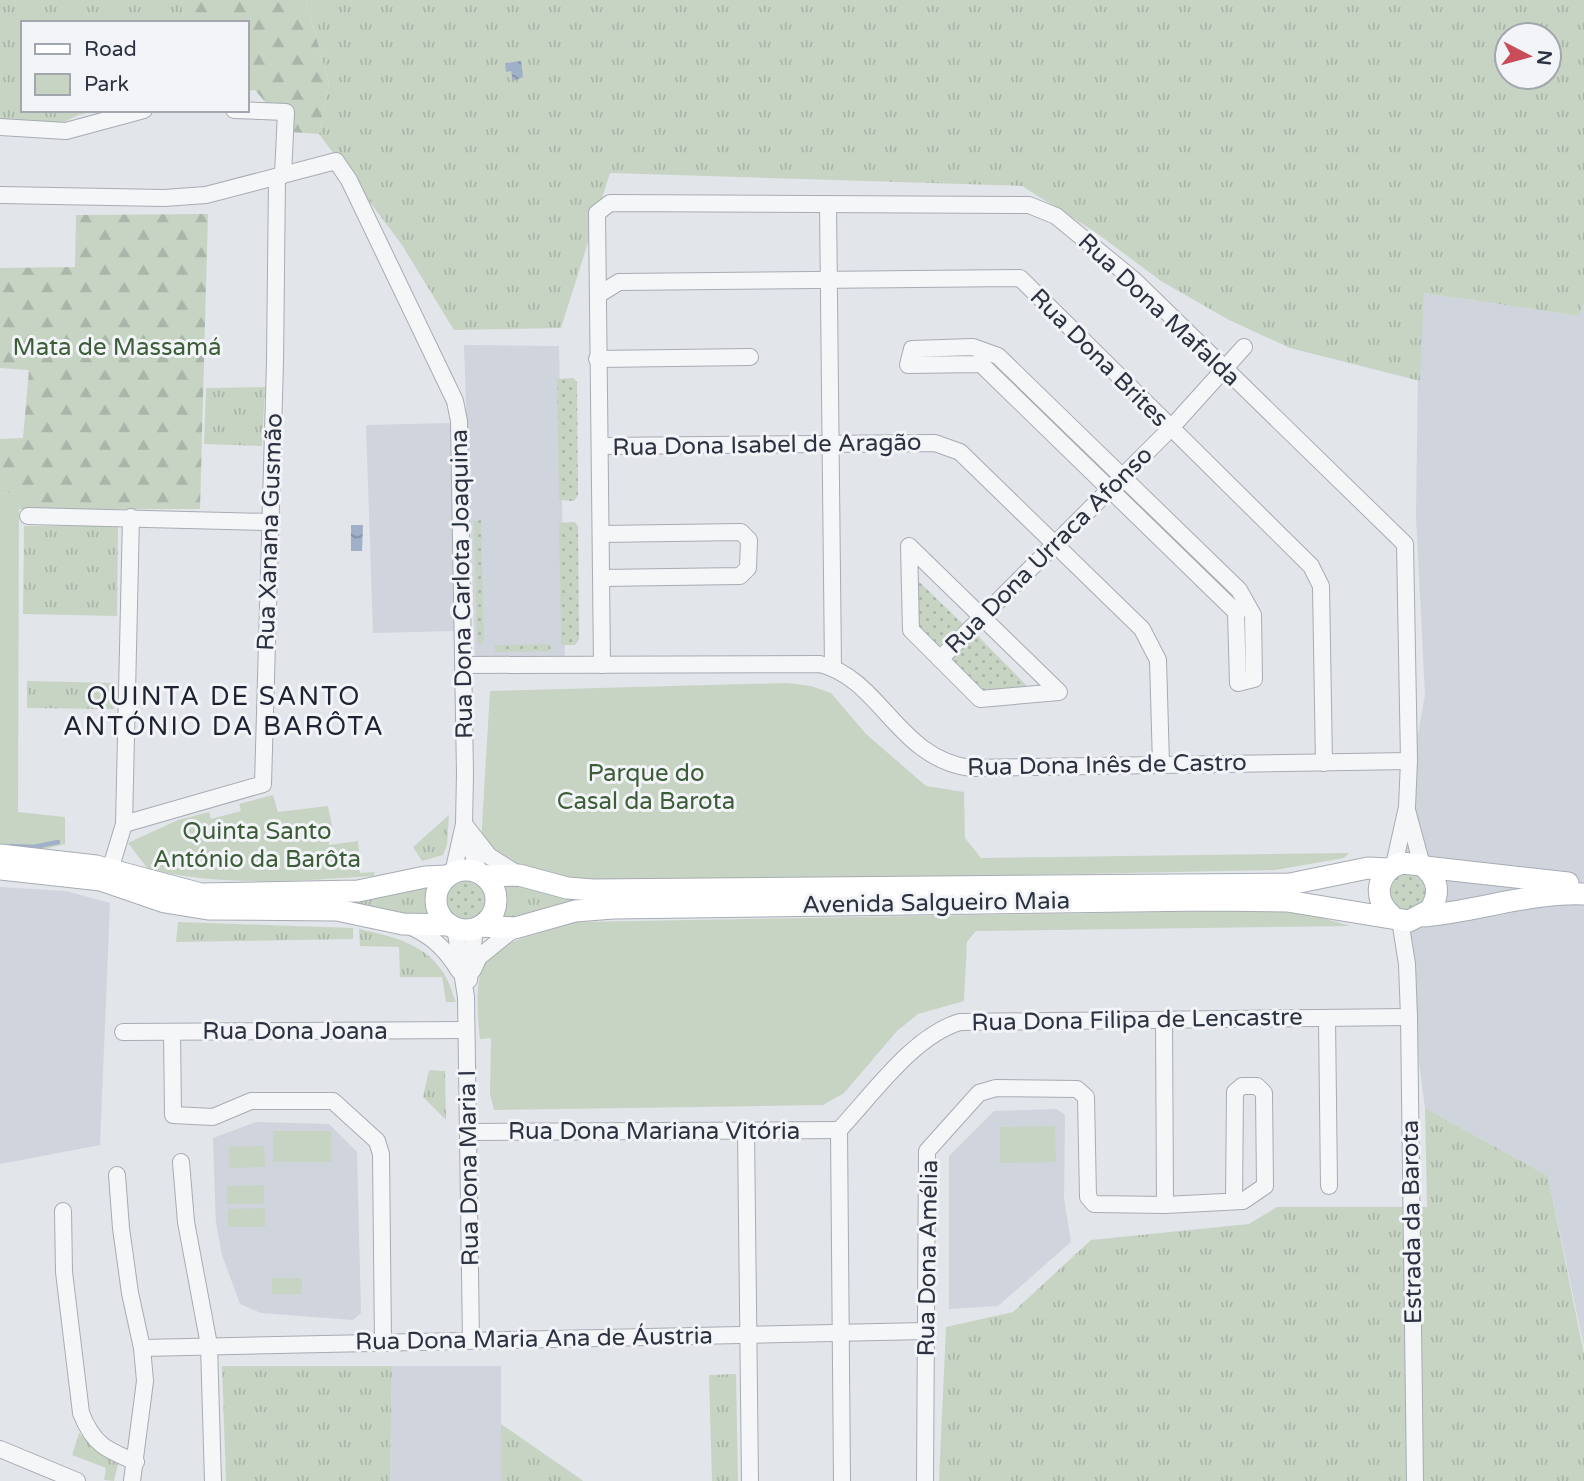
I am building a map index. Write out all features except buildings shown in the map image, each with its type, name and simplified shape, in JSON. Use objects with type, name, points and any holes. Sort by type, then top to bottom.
[{"type":"street","name":"Rua Xanana Gusmão","points":[[124,824],[263,784],[280,176],[286,112],[248,111]]},
{"type":"street","points":[[0,127],[66,131],[137,112]]},
{"type":"street","name":"Rua Dona Carlota Joaquina","points":[[280,176],[336,161],[377,235],[455,401],[460,431],[464,824],[450,875]]},
{"type":"street","points":[[0,195],[164,198],[206,195],[280,176]]},
{"type":"street","name":"Rua Dona Mafalda","points":[[598,295],[597,213],[610,203],[1029,205],[1056,216],[1134,280],[1405,544],[1409,761],[1407,807],[1391,867]]},
{"type":"street","points":[[828,204],[833,668]]},
{"type":"street","name":"Rua Dona Brites","points":[[598,295],[619,282],[1020,278],[1311,566],[1321,586],[1324,763]]},
{"type":"street","points":[[598,295],[602,665]]},
{"type":"street","points":[[973,347],[992,353],[1122,476],[1239,590],[1252,615],[1254,679],[1238,683],[1236,612],[981,364],[908,365],[912,349],[973,347]]},
{"type":"street","name":"Rua Dona Urraca Afonso","points":[[940,659],[1170,429],[1244,347]]},
{"type":"street","points":[[597,359],[750,357]]},
{"type":"street","name":"Rua Dona Isabel de Aragão","points":[[600,446],[935,443],[960,452],[1143,629],[1158,660],[1161,764]]},
{"type":"street","points":[[28,516],[269,522]]},
{"type":"street","points":[[110,870],[124,824],[131,517]]},
{"type":"street","points":[[601,534],[741,532],[749,540],[748,568],[740,576],[601,578]]},
{"type":"street","points":[[909,546],[1059,692],[980,699],[940,659],[911,630],[909,546]]},
{"type":"street","name":"Rua Dona Inês de Castro","points":[[464,665],[799,662],[833,668],[858,686],[929,755],[954,766],[1409,761]]},
{"type":"street","name":"Rua Dona Mafalda","points":[[1407,807],[1423,866]]},
{"type":"street","points":[[464,824],[489,856],[519,875]]},
{"type":"street","name":"Rua Dona Carlota Joaquina","points":[[464,824],[482,875]]},
{"type":"street","points":[[0,855],[66,860],[201,894],[358,891],[466,870],[482,875],[496,898],[493,914],[465,927],[443,918],[436,901],[441,883],[450,875]]},
{"type":"street","name":"Avenida Salgueiro Maia","points":[[482,875],[519,875],[567,888],[593,890],[1290,884],[1408,862],[1526,880],[1584,883]]},
{"type":"street","points":[[1391,867],[1383,876],[1378,893],[1385,910],[1408,918],[1435,904],[1437,887],[1423,866]]},
{"type":"street","name":"Avenida Salgueiro Maia","points":[[0,869],[101,880],[165,902],[208,909],[337,910],[404,924],[514,928],[575,911],[776,905],[1287,901],[1346,912],[1408,918],[1467,912],[1555,893],[1584,894]]},
{"type":"street","name":"Estrada da Barota","points":[[1408,918],[1415,1481]]},
{"type":"street","name":"Rua Dona Maria I","points":[[404,924],[425,933],[446,950],[458,970],[466,997]]},
{"type":"street","name":"Rua Dona Maria I","points":[[465,927],[470,975],[466,997]]},
{"type":"street","name":"Rua Dona Maria I","points":[[465,927],[471,1340]]},
{"type":"street","name":"Rua Dona Maria I","points":[[470,975],[479,957],[514,928]]},
{"type":"street","name":"Rua Dona Filipa de Lencastre","points":[[839,1130],[923,1041],[941,1027],[960,1022],[1409,1017]]},
{"type":"street","points":[[1327,1018],[1329,1186]]},
{"type":"street","points":[[1164,1020],[1165,1205]]},
{"type":"street","name":"Rua Dona Joana","points":[[123,1032],[466,1030]]},
{"type":"street","points":[[172,1032],[173,1115],[213,1117],[251,1101],[333,1101],[377,1141],[381,1154],[383,1342]]},
{"type":"street","points":[[1242,1086],[1257,1086],[1264,1093],[1265,1186],[1243,1201],[1234,1201],[1235,1092],[1242,1086]]},
{"type":"street","name":"Rua Dona Amélia","points":[[926,1481],[927,1151],[979,1094],[996,1088],[1077,1088],[1086,1097],[1088,1197],[1094,1203],[1165,1205],[1234,1201]]},
{"type":"street","points":[[746,1130],[750,1481]]},
{"type":"street","points":[[839,1130],[842,1481]]},
{"type":"street","name":"Rua Dona Mariana Vitória","points":[[468,1132],[839,1130]]},
{"type":"street","points":[[181,1162],[186,1222],[209,1345],[213,1481]]},
{"type":"street","points":[[117,1175],[130,1293],[142,1348],[145,1381],[132,1481]]},
{"type":"street","points":[[63,1211],[64,1272],[81,1413],[89,1434],[105,1449],[136,1462]]},
{"type":"street","name":"Rua Dona Maria Ana de Áustria","points":[[142,1348],[841,1335],[926,1331]]},
{"type":"street","points":[[0,1449],[77,1481]]},
{"type":"shaded area","points":[[1424,293],[1579,316],[1584,302],[1584,1347],[1548,1176],[1425,1108],[1414,1024],[1414,954],[1397,852],[1425,695],[1416,516],[1418,369]]},
{"type":"shaded area","points":[[464,345],[559,346],[565,658],[475,658]]},
{"type":"shaded area","points":[[452,423],[456,631],[373,633],[366,425]]},
{"type":"shaded area","points":[[0,887],[66,891],[110,903],[100,1145],[0,1164]]},
{"type":"shaded area","points":[[1057,1109],[1065,1115],[1064,1199],[1071,1242],[998,1306],[949,1309],[949,1156],[994,1111]]},
{"type":"shaded area","points":[[256,1122],[329,1124],[357,1152],[361,1313],[353,1320],[261,1313],[240,1304],[222,1255],[216,1223],[213,1138]]},
{"type":"shaded area","points":[[392,1366],[501,1366],[501,1481],[390,1481]]},
{"type":"green space","points":[[0,0],[181,0],[185,21],[21,21],[21,112],[91,112],[78,115],[55,127],[0,122]]},
{"type":"green space","points":[[181,0],[306,0],[329,84],[319,134],[291,132],[255,90],[248,91],[248,21],[185,21]]},
{"type":"green space","points":[[306,0],[1584,0],[1584,302],[1579,316],[1424,293],[1420,381],[1290,348],[1229,320],[1161,281],[1095,232],[1022,186],[610,173],[561,328],[454,330],[402,245],[319,134],[329,84]]},
{"type":"green space","name":"Mata de Massamá","points":[[208,214],[200,509],[19,509],[19,494],[0,493],[0,439],[23,438],[29,370],[0,368],[0,268],[75,267],[76,215]]},
{"type":"green space","points":[[573,378],[577,382],[578,495],[574,501],[559,500],[557,379]]},
{"type":"green space","points":[[265,387],[262,446],[204,444],[206,388]]},
{"type":"green space","points":[[0,493],[19,494],[18,812],[65,817],[65,844],[41,850],[0,846]]},
{"type":"green space","points":[[481,520],[484,640],[480,645],[477,640],[474,521]]},
{"type":"green space","points":[[575,522],[578,526],[579,639],[575,645],[561,645],[559,523]]},
{"type":"green space","points":[[24,526],[118,526],[117,616],[23,614]]},
{"type":"green space","points":[[914,577],[963,624],[937,649],[917,629]]},
{"type":"green space","points":[[971,629],[1030,689],[980,693],[943,656]]},
{"type":"green space","points":[[550,644],[551,651],[495,652],[495,645]]},
{"type":"green space","points":[[27,681],[115,683],[114,709],[27,708]]},
{"type":"green space","name":"Parque do Casal da Barota","points":[[787,683],[811,686],[831,693],[866,734],[926,786],[964,792],[965,838],[981,858],[1349,853],[1344,858],[1275,870],[596,884],[509,865],[481,842],[490,691]]},
{"type":"green space","name":"Quinta Santo António da Barôta","points":[[273,795],[278,812],[328,806],[333,830],[328,832],[329,845],[358,841],[359,853],[353,854],[353,868],[360,868],[360,873],[375,872],[374,876],[260,881],[176,875],[148,869],[128,843],[178,820],[209,812],[211,819],[241,811],[239,804]]},
{"type":"green space","points":[[449,815],[447,845],[443,855],[422,861],[413,847]]},
{"type":"green space","points":[[1398,871],[1420,871],[1430,896],[1410,912],[1400,908],[1391,899],[1389,883]]},
{"type":"green space","points":[[466,878],[475,879],[482,884],[487,891],[487,909],[482,916],[475,921],[466,922],[457,921],[450,916],[445,909],[444,900],[445,891],[450,884],[457,879]]},
{"type":"green space","points":[[494,879],[608,899],[494,922],[502,898]]},
{"type":"green space","points":[[431,887],[430,898],[436,921],[321,899]]},
{"type":"green space","points":[[1270,910],[1311,915],[1351,926],[976,931],[967,942],[964,1001],[918,1014],[897,1031],[844,1093],[823,1105],[494,1110],[490,1094],[491,1038],[480,1039],[478,1006],[479,982],[484,965],[493,953],[506,945],[575,922]]},
{"type":"green space","points":[[178,922],[353,928],[353,939],[176,942]]},
{"type":"green space","points":[[359,929],[397,939],[431,958],[447,979],[456,1002],[446,1002],[442,977],[400,977],[399,947],[360,946]]},
{"type":"green space","points":[[429,1070],[445,1071],[446,1120],[423,1097]]},
{"type":"green space","points":[[1425,1108],[1548,1176],[1584,1354],[1584,1481],[939,1481],[946,1327],[1013,1312],[1091,1240],[1249,1224],[1277,1207],[1427,1207]]},
{"type":"green space","points":[[1055,1126],[1056,1162],[1000,1163],[1000,1127]]},
{"type":"green space","points":[[273,1131],[331,1131],[331,1162],[273,1162]]},
{"type":"green space","points":[[264,1146],[265,1167],[229,1168],[229,1147]]},
{"type":"green space","points":[[264,1185],[264,1204],[227,1204],[227,1186]]},
{"type":"green space","points":[[265,1208],[265,1227],[228,1227],[228,1209]]},
{"type":"green space","points":[[272,1278],[302,1278],[302,1294],[272,1294]]},
{"type":"green space","points":[[222,1366],[392,1366],[390,1481],[226,1481]]},
{"type":"green space","points":[[736,1374],[738,1481],[712,1481],[709,1375]]},
{"type":"green space","points":[[501,1424],[582,1480],[583,1481],[501,1481]]},
{"type":"green space","points":[[79,1433],[98,1450],[119,1460],[114,1481],[104,1480],[106,1468],[72,1455]]},
{"type":"water","points":[[521,61],[523,77],[513,81],[511,71],[506,72],[505,63]]},
{"type":"water","points":[[351,525],[363,525],[362,551],[351,551]]},
{"type":"waterway","points":[[10,846],[34,847],[58,842]]},
{"type":"district","name":"QUINTA DE SANTO ANTÓNIO DA BARÔTA","points":[[224,711]]}]
